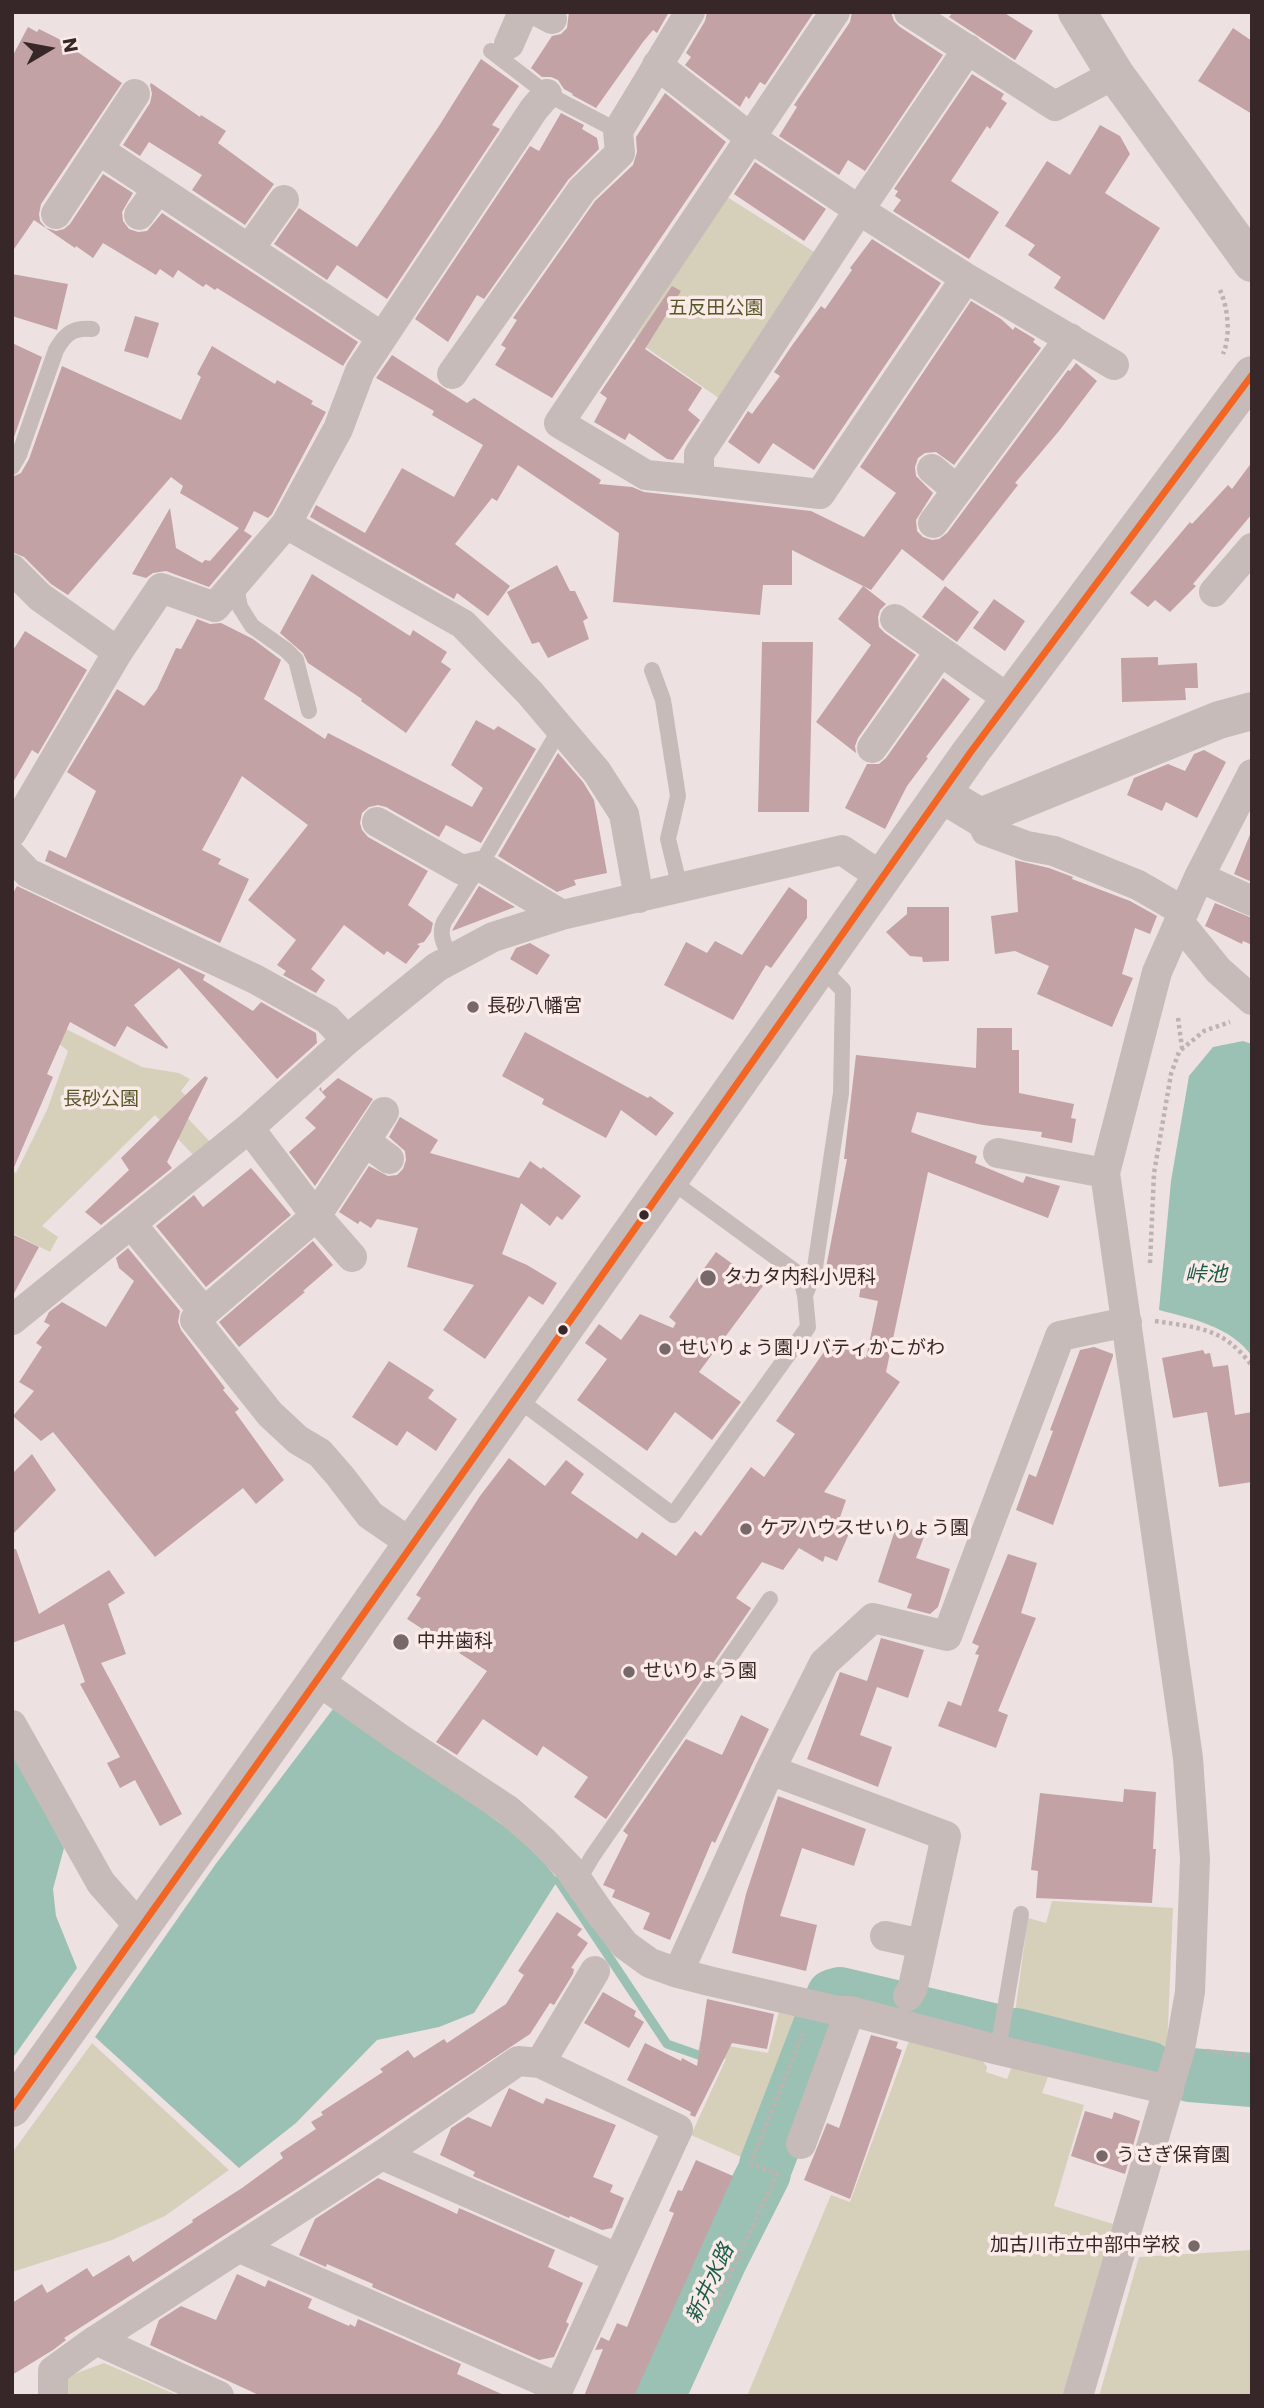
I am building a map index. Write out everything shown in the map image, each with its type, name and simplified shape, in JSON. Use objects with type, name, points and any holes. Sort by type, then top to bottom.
[{"type":"street","points":[[500,48],[523,12]]},
{"type":"street","points":[[452,374],[582,190],[621,153],[618,131],[690,12]]},
{"type":"street","points":[[835,12],[559,423],[646,475],[820,494],[966,278]]},
{"type":"street","points":[[909,12],[1055,106],[1115,74]]},
{"type":"street","points":[[1077,12],[1115,74],[1252,263]]},
{"type":"street","points":[[699,480],[699,454],[968,50]]},
{"type":"street","points":[[657,65],[751,138],[859,210],[966,278],[1114,365]]},
{"type":"street","points":[[56,214],[135,94]]},
{"type":"street","points":[[12,832],[118,652],[161,588],[215,607],[286,524],[338,429],[360,371],[534,109],[547,94]]},
{"type":"street","points":[[99,150],[383,337]]},
{"type":"street","points":[[139,215],[158,189]]},
{"type":"street","points":[[249,249],[284,200]]},
{"type":"street","points":[[933,523],[1070,338]]},
{"type":"street","points":[[12,2108],[942,794],[1252,376]]},
{"type":"street","points":[[932,469],[957,489]]},
{"type":"street","points":[[286,524],[463,624],[530,693],[597,772],[624,814],[639,898]]},
{"type":"street","points":[[1214,592],[1249,556]]},
{"type":"street","points":[[12,569],[40,597],[118,652]]},
{"type":"street","points":[[895,619],[1010,700]]},
{"type":"street","points":[[872,748],[940,652]]},
{"type":"street","points":[[980,817],[1219,720],[1252,711]]},
{"type":"street","points":[[1078,2396],[1180,2049],[1190,1992],[1195,1859],[1189,1771],[1137,1321],[1105,1173],[1157,972],[1199,877],[1252,774]]},
{"type":"street","points":[[942,794],[980,817],[986,831],[1027,846],[1054,851],[1138,885],[1181,916],[1246,1010]]},
{"type":"street","points":[[377,822],[462,870],[480,866],[562,915]]},
{"type":"street","points":[[12,1321],[249,1128],[347,1040],[437,967],[493,937],[562,915],[842,850],[883,878]]},
{"type":"street","points":[[12,856],[29,873],[255,979],[327,1019],[347,1040]]},
{"type":"street","points":[[1199,877],[1252,901]]},
{"type":"street","points":[[384,1112],[377,1151],[316,1216],[195,1320],[270,1414],[298,1440],[320,1453],[370,1515],[412,1544]]},
{"type":"street","points":[[249,1128],[316,1216],[352,1257]]},
{"type":"street","points":[[998,1153],[1105,1173]]},
{"type":"street","points":[[132,1225],[205,1312]]},
{"type":"street","points":[[678,1973],[770,1770],[824,1663],[873,1618],[947,1636],[1060,1336],[1137,1321]]},
{"type":"street","points":[[317,1680],[508,1810],[569,1868],[625,1945],[650,1963],[678,1973],[834,2009],[1001,2036],[1169,2090]]},
{"type":"street","points":[[12,1725],[101,1883],[140,1927]]},
{"type":"street","points":[[770,1770],[946,1836],[913,1987],[908,1997]]},
{"type":"street","points":[[885,1936],[922,1944]]},
{"type":"street","points":[[540,2063],[595,1971]]},
{"type":"street","points":[[801,2144],[834,2009]]},
{"type":"street","points":[[53,2396],[53,2371],[96,2340],[382,2155],[518,2062],[540,2063],[678,2129],[557,2392],[240,2248]]},
{"type":"street","points":[[382,2155],[617,2258]]},
{"type":"street","points":[[96,2340],[219,2396]]},
{"type":"lane","points":[[500,48],[547,94],[618,131]]},
{"type":"lane","points":[[12,467],[19,455],[55,350],[65,334],[80,328],[92,329]]},
{"type":"lane","points":[[235,581],[240,607],[252,626],[296,660],[309,711]]},
{"type":"lane","points":[[652,670],[663,700],[678,796],[668,838],[680,888]]},
{"type":"lane","points":[[452,959],[441,938],[440,930],[560,729]]},
{"type":"lane","points":[[805,1295],[814,1274],[841,1093],[843,990],[832,979]]},
{"type":"lane","points":[[515,1398],[673,1515],[808,1327],[800,1275],[670,1180]]},
{"type":"lane","points":[[578,1881],[770,1599]]},
{"type":"lane","points":[[1001,2036],[1020,1914]]},
{"type":"path","points":[[1150,1267],[1154,1173],[1171,1074],[1179,1052],[1203,1031],[1246,1010]]},
{"type":"path","points":[[1137,1321],[1209,1330],[1240,1350],[1252,1366]]},
{"type":"path","points":[[713,2309],[777,2174],[751,2164],[834,2009]]},
{"type":"path","points":[[1180,2049],[1252,2056]]},
{"type":"green space","name":"五反田公園","points":[[727,197],[816,253],[720,399],[634,339]]},
{"type":"green space","name":"長砂公園","points":[[64,1028],[142,1067],[179,1073],[190,1079],[181,1091],[187,1097],[178,1108],[214,1146],[198,1160],[155,1115],[42,1226],[58,1237],[50,1252],[12,1233],[12,1171],[16,1173],[47,1110],[68,1051],[57,1042]]},
{"type":"green space","points":[[1052,1901],[1173,1908],[1167,2048],[1015,2013],[1028,1918],[1046,1923]]},
{"type":"green space","points":[[780,2008],[808,2014],[748,2160],[691,2135],[726,2059],[698,2051],[700,2041],[768,2053]]},
{"type":"green space","points":[[909,2041],[980,2057],[987,2067],[986,2072],[1007,2079],[1011,2069],[1020,2066],[1049,2074],[1042,2093],[1084,2105],[1054,2206],[1113,2224],[1063,2396],[747,2396],[831,2195],[850,2202]]},
{"type":"green space","points":[[92,2043],[229,2170],[165,2216],[112,2240],[12,2272],[12,2153]]},
{"type":"green space","points":[[1252,2250],[1252,2394],[1099,2396],[1139,2257]]},
{"type":"green space","points":[[104,2363],[179,2396],[66,2396],[66,2377]]},
{"type":"water","name":"峠池","points":[[1243,1041],[1252,1044],[1252,1356],[1233,1337],[1210,1325],[1159,1310],[1171,1181],[1189,1076],[1213,1047]]},
{"type":"water","points":[[336,1705],[529,1844],[558,1880],[474,2013],[439,2027],[377,2040],[296,2123],[239,2168],[95,2037],[215,1865]]},
{"type":"water","points":[[12,1751],[64,1848],[53,1889],[56,1916],[77,1968],[12,2059]]},
{"type":"building","points":[[569,12],[669,12],[657,33],[653,30],[643,42],[596,108],[572,95],[558,80],[542,77],[531,68],[552,36],[561,34],[567,28]]},
{"type":"building","points":[[707,12],[814,12],[765,85],[760,82],[749,99],[746,96],[740,107],[685,65],[691,57],[686,53],[705,21]]},
{"type":"building","points":[[852,12],[891,12],[900,27],[943,55],[865,171],[848,160],[839,175],[779,136],[797,107],[794,105],[850,22]]},
{"type":"building","points":[[953,12],[1003,12],[1033,31],[1015,60],[949,17]]},
{"type":"building","points":[[28,27],[37,32],[39,29],[59,39],[122,83],[41,204],[40,221],[46,228],[56,231],[70,224],[103,174],[133,193],[122,212],[123,221],[129,229],[147,231],[162,213],[358,342],[343,366],[217,288],[215,290],[206,284],[203,287],[178,270],[173,278],[160,269],[156,275],[103,243],[93,258],[76,246],[75,248],[34,220],[12,252],[12,57]]},
{"type":"building","points":[[1233,28],[1252,41],[1252,114],[1198,81]]},
{"type":"building","points":[[481,59],[519,86],[492,125],[500,129],[387,299],[337,265],[327,280],[274,244],[299,208],[357,247]]},
{"type":"building","points":[[972,74],[1004,94],[1001,99],[1007,103],[990,129],[987,126],[951,181],[999,212],[969,259],[893,211],[901,200],[895,196],[898,191],[894,189]]},
{"type":"building","points":[[151,83],[200,117],[201,115],[226,131],[218,143],[274,184],[245,225],[192,190],[202,175],[149,142],[140,156],[123,145],[150,103]]},
{"type":"building","points":[[665,93],[726,142],[552,398],[495,365],[506,348],[501,345],[517,320],[513,318],[595,201],[633,165],[637,152],[636,137]]},
{"type":"building","points":[[561,113],[584,125],[582,129],[597,138],[599,149],[568,180],[484,299],[477,295],[448,342],[415,319],[530,146],[539,151]]},
{"type":"building","points":[[1100,125],[1120,136],[1130,154],[1105,193],[1160,228],[1104,320],[1054,288],[1061,277],[1028,255],[1035,245],[1005,226],[1047,161],[1070,175]]},
{"type":"building","points":[[755,162],[826,209],[804,241],[734,194]]},
{"type":"building","points":[[872,239],[941,283],[814,470],[773,443],[759,464],[728,442],[748,411],[752,414],[780,376],[774,372],[821,306],[825,309]]},
{"type":"building","points":[[12,274],[68,284],[57,330],[12,316]]},
{"type":"building","points":[[672,286],[681,291],[645,349],[702,388],[688,410],[700,420],[673,460],[667,459],[629,433],[625,440],[594,422],[607,398],[600,393]]},
{"type":"building","points":[[971,301],[1001,319],[1013,330],[1015,327],[1035,339],[1033,342],[1041,348],[954,465],[936,452],[925,453],[918,458],[916,476],[933,493],[916,520],[917,531],[923,537],[939,539],[947,533],[1068,370],[1076,363],[1097,381],[1015,483],[1018,485],[943,581],[902,549],[871,590],[792,550],[792,585],[763,585],[760,615],[613,602],[619,533],[518,465],[497,501],[492,498],[455,544],[510,586],[488,616],[457,593],[454,599],[310,517],[316,505],[365,533],[402,468],[454,497],[483,445],[432,415],[434,411],[376,378],[392,355],[467,403],[474,398],[601,480],[599,484],[632,487],[644,492],[811,511],[864,537],[896,493],[860,467]]},
{"type":"building","points":[[135,316],[159,323],[148,358],[124,351]]},
{"type":"building","points":[[12,343],[42,357],[12,443]]},
{"type":"building","points":[[212,346],[275,384],[277,380],[313,401],[311,404],[326,412],[272,514],[268,518],[254,511],[244,531],[252,536],[209,587],[166,571],[153,573],[146,578],[132,574],[170,508],[176,548],[202,563],[205,560],[210,561],[239,528],[180,493],[183,486],[171,477],[68,595],[51,584],[24,557],[12,552],[12,477],[21,473],[29,459],[62,366],[181,420],[201,377],[197,374]]},
{"type":"building","points":[[1252,462],[1252,514],[1193,584],[1196,586],[1170,612],[1155,600],[1148,607],[1130,593],[1190,522],[1192,524],[1228,485],[1232,489]]},
{"type":"building","points":[[557,565],[570,591],[575,591],[588,618],[583,621],[589,639],[548,658],[539,642],[532,644],[507,592]]},
{"type":"building","points":[[312,574],[410,636],[413,630],[447,652],[441,662],[451,669],[406,733],[308,663],[303,653],[280,633]]},
{"type":"building","points":[[863,586],[886,604],[880,610],[879,627],[916,655],[858,738],[856,753],[816,722],[871,645],[838,619]]},
{"type":"building","points":[[945,586],[979,612],[957,642],[922,617]]},
{"type":"building","points":[[994,599],[1025,621],[1005,651],[973,628]]},
{"type":"building","points":[[197,619],[210,624],[221,623],[253,639],[281,660],[264,699],[325,739],[328,733],[472,807],[483,788],[451,765],[476,720],[494,730],[498,726],[536,749],[481,843],[446,825],[439,837],[386,807],[369,807],[362,813],[360,823],[368,837],[428,871],[408,905],[433,923],[431,932],[424,942],[417,944],[420,946],[406,964],[387,951],[384,955],[344,925],[311,969],[325,980],[316,993],[283,975],[286,971],[277,965],[296,940],[248,900],[308,825],[242,776],[202,850],[221,859],[218,864],[249,879],[220,943],[45,861],[49,850],[66,858],[96,791],[67,772],[117,689],[144,706],[157,689],[176,648],[181,649]]},
{"type":"building","points":[[25,631],[87,670],[38,754],[32,750],[12,784],[12,652]]},
{"type":"building","points":[[762,642],[813,642],[809,812],[758,812]]},
{"type":"building","points":[[1158,657],[1158,665],[1197,663],[1198,688],[1185,688],[1186,700],[1122,702],[1121,658]]},
{"type":"building","points":[[943,678],[970,699],[907,786],[885,829],[845,808],[867,764],[879,764],[886,758]]},
{"type":"building","points":[[1204,750],[1226,762],[1197,818],[1166,802],[1162,811],[1127,795],[1134,778],[1168,764],[1185,771],[1194,754]]},
{"type":"building","points":[[558,753],[583,782],[594,800],[607,873],[574,880],[576,885],[557,892],[498,856]]},
{"type":"building","points":[[1252,832],[1252,882],[1234,874]]},
{"type":"building","points":[[1015,860],[1073,877],[1072,879],[1130,901],[1157,916],[1150,934],[1135,928],[1122,974],[1133,978],[1112,1027],[1037,994],[1049,966],[1015,951],[995,954],[991,916],[1018,912]]},
{"type":"building","points":[[17,886],[205,975],[203,980],[253,1011],[261,1002],[316,1033],[317,1043],[277,1079],[179,968],[134,1005],[167,1049],[127,1026],[115,1047],[70,1022],[47,1074],[53,1077],[12,1172],[12,895]]},
{"type":"building","points":[[479,886],[515,907],[452,931],[454,927]]},
{"type":"building","points":[[789,887],[807,900],[807,918],[771,968],[766,965],[733,1020],[664,985],[686,942],[707,953],[715,941],[742,955]]},
{"type":"building","points":[[1215,903],[1252,918],[1252,945],[1243,941],[1242,944],[1205,926]]},
{"type":"building","points":[[907,907],[949,907],[949,961],[923,962],[922,957],[910,956],[886,932],[907,914]]},
{"type":"building","points":[[530,943],[550,955],[537,975],[510,959],[516,948]]},
{"type":"building","points":[[977,1028],[1012,1028],[1012,1050],[1019,1050],[1019,1093],[1074,1104],[1071,1118],[1076,1119],[1072,1143],[1041,1137],[1042,1132],[983,1125],[917,1112],[911,1132],[977,1156],[975,1163],[1023,1183],[1026,1176],[1060,1186],[1048,1218],[928,1172],[886,1372],[900,1382],[824,1492],[846,1500],[838,1523],[851,1529],[837,1561],[825,1556],[823,1562],[799,1548],[783,1570],[762,1562],[736,1598],[751,1608],[606,1819],[574,1797],[588,1777],[543,1746],[537,1756],[483,1719],[457,1755],[436,1742],[487,1671],[407,1619],[421,1598],[416,1595],[480,1496],[509,1458],[545,1486],[566,1460],[584,1474],[571,1493],[637,1539],[642,1532],[676,1556],[695,1531],[701,1536],[751,1467],[764,1477],[795,1434],[776,1421],[835,1336],[866,1358],[878,1301],[859,1297],[862,1281],[825,1273],[847,1159],[844,1159],[856,1055],[976,1068]]},
{"type":"building","points":[[525,1032],[648,1098],[650,1096],[674,1113],[656,1136],[621,1110],[606,1138],[542,1104],[544,1099],[502,1076]]},
{"type":"building","points":[[205,1076],[208,1078],[167,1162],[172,1168],[101,1225],[85,1212],[129,1170],[121,1158]]},
{"type":"building","points":[[338,1078],[373,1099],[315,1186],[289,1152],[316,1128],[305,1118],[326,1097],[319,1089],[321,1087],[322,1092]]},
{"type":"building","points":[[400,1117],[438,1140],[430,1153],[519,1178],[530,1161],[541,1169],[543,1167],[581,1196],[562,1220],[557,1216],[550,1226],[521,1203],[502,1254],[557,1283],[543,1305],[529,1296],[485,1359],[443,1330],[474,1285],[407,1267],[418,1228],[377,1219],[371,1228],[360,1221],[358,1224],[339,1212],[369,1166],[388,1176],[397,1175],[403,1169],[405,1151],[389,1137]]},
{"type":"building","points":[[251,1168],[291,1215],[206,1287],[156,1226],[194,1195],[203,1207]]},
{"type":"building","points":[[12,1234],[39,1247],[12,1297]]},
{"type":"building","points":[[313,1241],[333,1265],[239,1347],[219,1322]]},
{"type":"building","points":[[128,1248],[180,1311],[178,1322],[181,1330],[225,1388],[223,1390],[239,1409],[235,1412],[284,1480],[256,1504],[243,1488],[155,1557],[53,1432],[41,1441],[13,1416],[34,1391],[19,1382],[42,1347],[36,1343],[50,1325],[44,1322],[49,1312],[62,1302],[106,1327],[134,1281],[119,1268],[116,1258]]},
{"type":"building","name":"せいりょう園リバティかこがわ","points":[[716,1252],[763,1286],[699,1372],[741,1402],[712,1440],[675,1412],[647,1451],[577,1400],[607,1359],[585,1343],[599,1324],[621,1340],[640,1314],[673,1328],[676,1323],[669,1317]]},
{"type":"building","points":[[1094,1347],[1113,1356],[1053,1525],[1016,1510],[1029,1474],[1036,1477],[1053,1431],[1050,1430],[1080,1350]]},
{"type":"building","points":[[1203,1350],[1205,1354],[1210,1353],[1213,1367],[1228,1365],[1235,1415],[1252,1412],[1252,1482],[1219,1487],[1207,1412],[1173,1418],[1162,1358]]},
{"type":"building","points":[[389,1361],[434,1390],[428,1398],[457,1419],[436,1451],[407,1431],[397,1446],[352,1417]]},
{"type":"building","points":[[32,1454],[56,1490],[12,1535],[12,1474]]},
{"type":"building","points":[[897,1524],[925,1534],[916,1558],[950,1569],[938,1607],[930,1614],[907,1608],[912,1594],[878,1582]]},
{"type":"building","points":[[12,1549],[16,1549],[39,1614],[109,1570],[125,1593],[108,1604],[126,1654],[101,1663],[182,1814],[160,1826],[135,1780],[120,1788],[107,1763],[120,1757],[80,1684],[85,1682],[64,1624],[12,1643]]},
{"type":"building","points":[[1008,1554],[1037,1563],[1021,1613],[1036,1618],[998,1711],[1008,1715],[996,1748],[938,1726],[948,1701],[961,1706],[979,1655],[975,1654],[979,1646],[972,1643]]},
{"type":"building","points":[[881,1638],[924,1650],[908,1698],[877,1687],[860,1735],[892,1747],[878,1787],[807,1759],[840,1672],[867,1681]]},
{"type":"building","points":[[741,1715],[769,1729],[715,1843],[712,1841],[670,1940],[643,1929],[650,1913],[612,1897],[615,1890],[603,1885],[628,1835],[623,1831],[686,1739],[722,1755]]},
{"type":"building","points":[[1124,1789],[1156,1792],[1152,1903],[1036,1898],[1038,1871],[1031,1870],[1040,1793],[1123,1802]]},
{"type":"building","points":[[778,1796],[866,1829],[854,1866],[802,1848],[780,1916],[817,1925],[806,1971],[732,1953],[746,1894]]},
{"type":"building","points":[[557,1912],[582,1929],[577,1935],[588,1943],[571,1968],[574,1969],[573,1974],[554,2005],[550,2003],[530,2034],[303,2185],[64,2338],[66,2340],[53,2350],[12,2375],[12,2303],[42,2284],[47,2293],[87,2268],[93,2277],[129,2255],[133,2262],[283,2158],[280,2153],[316,2129],[311,2122],[323,2115],[321,2112],[383,2072],[380,2069],[408,2050],[414,2058],[444,2039],[447,2043],[506,2004],[524,1975],[518,1971]]},
{"type":"building","points":[[603,1992],[636,2011],[634,2016],[644,2022],[629,2048],[584,2023]]},
{"type":"building","points":[[707,1999],[774,2014],[767,2049],[732,2043],[695,2117],[690,2115],[691,2112],[627,2080],[645,2043],[697,2066]]},
{"type":"building","points":[[871,2035],[898,2042],[896,2048],[902,2050],[850,2199],[804,2180],[827,2123],[839,2128]]},
{"type":"building","points":[[509,2088],[543,2104],[546,2098],[616,2125],[593,2177],[613,2185],[610,2192],[624,2198],[612,2228],[602,2230],[570,2216],[569,2218],[473,2176],[475,2172],[440,2155],[451,2128],[468,2117],[491,2127]]},
{"type":"building","points":[[1085,2111],[1112,2119],[1114,2112],[1140,2121],[1125,2174],[1071,2156]]},
{"type":"building","points":[[696,2160],[733,2176],[634,2396],[584,2396],[603,2349],[595,2350],[601,2337],[609,2341],[617,2323],[627,2327],[674,2213],[669,2211],[678,2190],[682,2191]]},
{"type":"building","points":[[378,2178],[457,2214],[459,2208],[555,2250],[548,2267],[583,2283],[554,2357],[539,2360],[372,2287],[373,2284],[299,2255],[315,2219]]},
{"type":"building","points":[[237,2274],[265,2287],[268,2280],[312,2299],[308,2308],[349,2326],[350,2324],[355,2327],[358,2319],[461,2364],[457,2374],[506,2396],[261,2396],[150,2345],[159,2320],[181,2306],[216,2320]]},
{"type":"waterway","points":[[558,1880],[667,2044],[707,2058]]},
{"type":"waterway","name":"新井水路","points":[[833,1996],[840,1994],[992,2030]]},
{"type":"waterway","name":"新井水路","points":[[766,2165],[821,2023]]},
{"type":"waterway","name":"新井水路","points":[[1016,2035],[1148,2068]]},
{"type":"waterway","name":"新井水路","points":[[1190,2075],[1252,2080]]},
{"type":"waterway","name":"新井水路","points":[[658,2396],[720,2260],[764,2173]]},
{"type":"transit line","points":[[12,2108],[970,753],[1252,375]]},
{"type":"place","name":"長砂八幡宮","points":[[473,1007]]},
{"type":"place","name":"タカタ内科小児科","points":[[708,1278]]},
{"type":"place","name":"せいりょう園リバティかこがわ","points":[[665,1349]]},
{"type":"place","name":"ケアハウスせいりょう園","points":[[746,1529]]},
{"type":"place","name":"中井歯科","points":[[401,1642]]},
{"type":"place","name":"せいりょう園","points":[[629,1672]]},
{"type":"place","name":"うさぎ保育園","points":[[1102,2156]]},
{"type":"place","name":"加古川市立中部中学校","points":[[1194,2246]]}]
